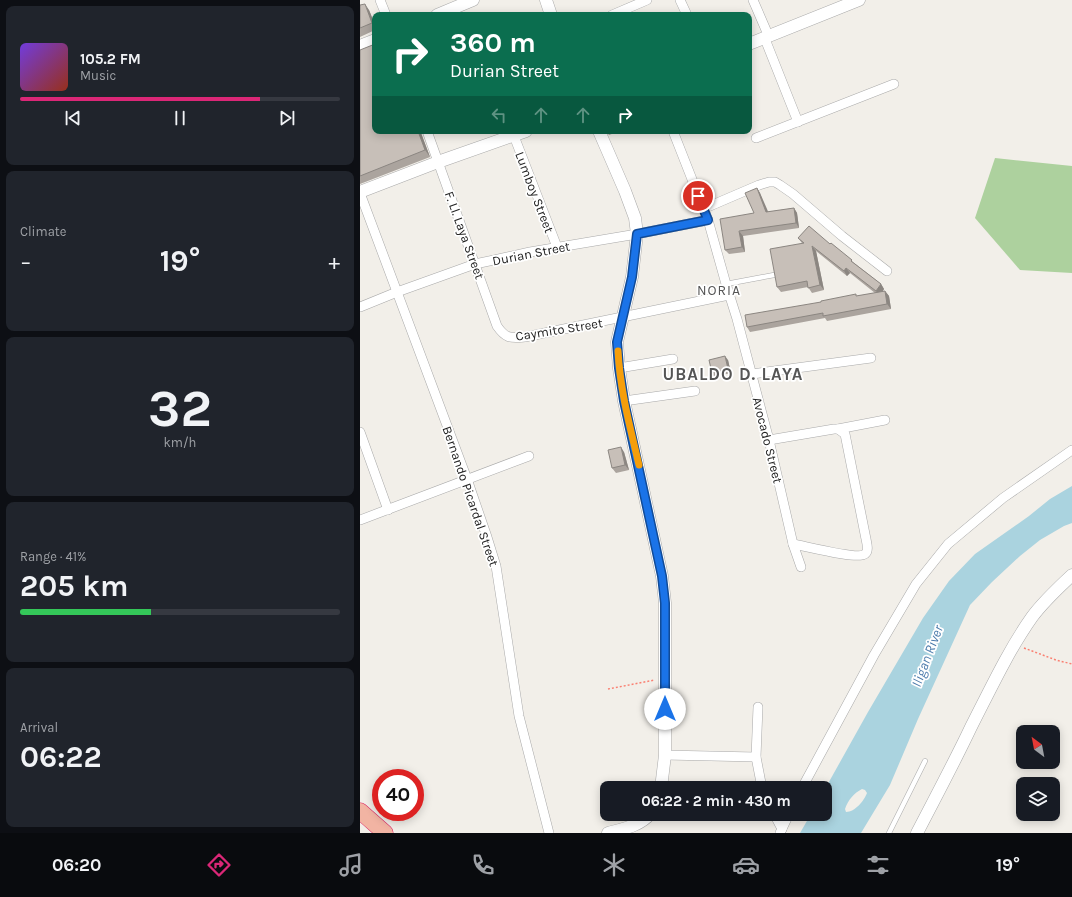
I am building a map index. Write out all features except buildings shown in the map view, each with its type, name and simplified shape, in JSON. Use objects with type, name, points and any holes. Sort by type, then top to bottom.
[{"type":"highway","points":[[360,811],[385,833]]},
{"type":"street","points":[[380,0],[385,12]]},
{"type":"street","points":[[444,12],[474,0]]},
{"type":"street","points":[[546,0],[551,12]]},
{"type":"street","points":[[619,12],[647,0]]},
{"type":"street","points":[[680,0],[685,12]]},
{"type":"street","points":[[753,0],[798,122]]},
{"type":"street","points":[[752,43],[859,0]]},
{"type":"street","points":[[360,46],[372,41]]},
{"type":"street","points":[[756,138],[894,84]]},
{"type":"street","name":"F. Ll. Laya Street","points":[[428,134],[497,326],[507,336]]},
{"type":"street","points":[[360,192],[438,162],[519,134]]},
{"type":"street","points":[[599,134],[625,191],[634,218],[637,234],[632,277],[617,342],[624,401],[662,576],[665,603],[665,755],[662,781]]},
{"type":"street","name":"Avocado Street","points":[[674,134],[708,220],[730,295],[769,440],[793,544],[801,568]]},
{"type":"street","name":"Lumboy Street","points":[[514,136],[557,247]]},
{"type":"street","points":[[703,209],[759,185],[775,182],[793,194],[842,236],[887,271]]},
{"type":"street","name":"Bernando Picardal Street","points":[[360,192],[467,479],[496,566],[519,716],[549,833]]},
{"type":"street","name":"Durian Street","points":[[360,307],[475,264],[523,253],[637,234],[708,220]]},
{"type":"street","name":"Caymito Street","points":[[507,336],[515,338],[525,337],[730,295]]},
{"type":"street","points":[[752,374],[872,358]]},
{"type":"street","points":[[619,368],[673,359]]},
{"type":"street","points":[[624,401],[695,392]]},
{"type":"street","points":[[769,440],[885,420]]},
{"type":"street","points":[[793,544],[850,556],[862,556],[867,551],[866,539],[845,434],[838,429]]},
{"type":"street","points":[[360,432],[388,510]]},
{"type":"street","points":[[806,781],[877,649],[916,584],[943,550],[948,544],[1003,498],[1072,450]]},
{"type":"street","points":[[360,520],[529,456]]},
{"type":"street","points":[[916,833],[1014,645],[1032,616],[1054,591],[1072,575]]},
{"type":"street","points":[[758,707],[756,757],[761,781]]},
{"type":"street","points":[[665,755],[756,757]]},
{"type":"street","points":[[608,833],[630,827],[640,821]]},
{"type":"street","points":[[777,821],[781,831]]},
{"type":"street","points":[[781,831],[786,821]]},
{"type":"lane","points":[[726,284],[774,275]]},
{"type":"lane","points":[[889,833],[925,761]]},
{"type":"path","points":[[1014,645],[1072,664]]},
{"type":"path","points":[[608,689],[665,678]]},
{"type":"green space","points":[[995,158],[1072,166],[1072,273],[1020,270],[975,218]]},
{"type":"water","name":"Iligan River","points":[[1072,486],[1072,523],[1040,540],[1020,556],[970,605],[918,719],[890,785],[861,833],[800,833],[807,821],[832,821],[832,781],[829,781],[923,618],[949,581],[975,554],[1029,516],[1050,499]],"holes":[[[862,789],[867,793],[856,808],[846,812],[845,809],[848,803],[856,793]]]},
{"type":"slow traffic","points":[[618,351],[624,401],[639,465]]},
{"type":"district","name":"NORIA","points":[[719,290]]},
{"type":"district","name":"UBALDO D. LAYA","points":[[733,374]]},
{"type":"route","points":[[665,709],[665,603],[662,576],[624,401],[617,342],[632,277],[637,234],[708,220],[698,196]]}]
